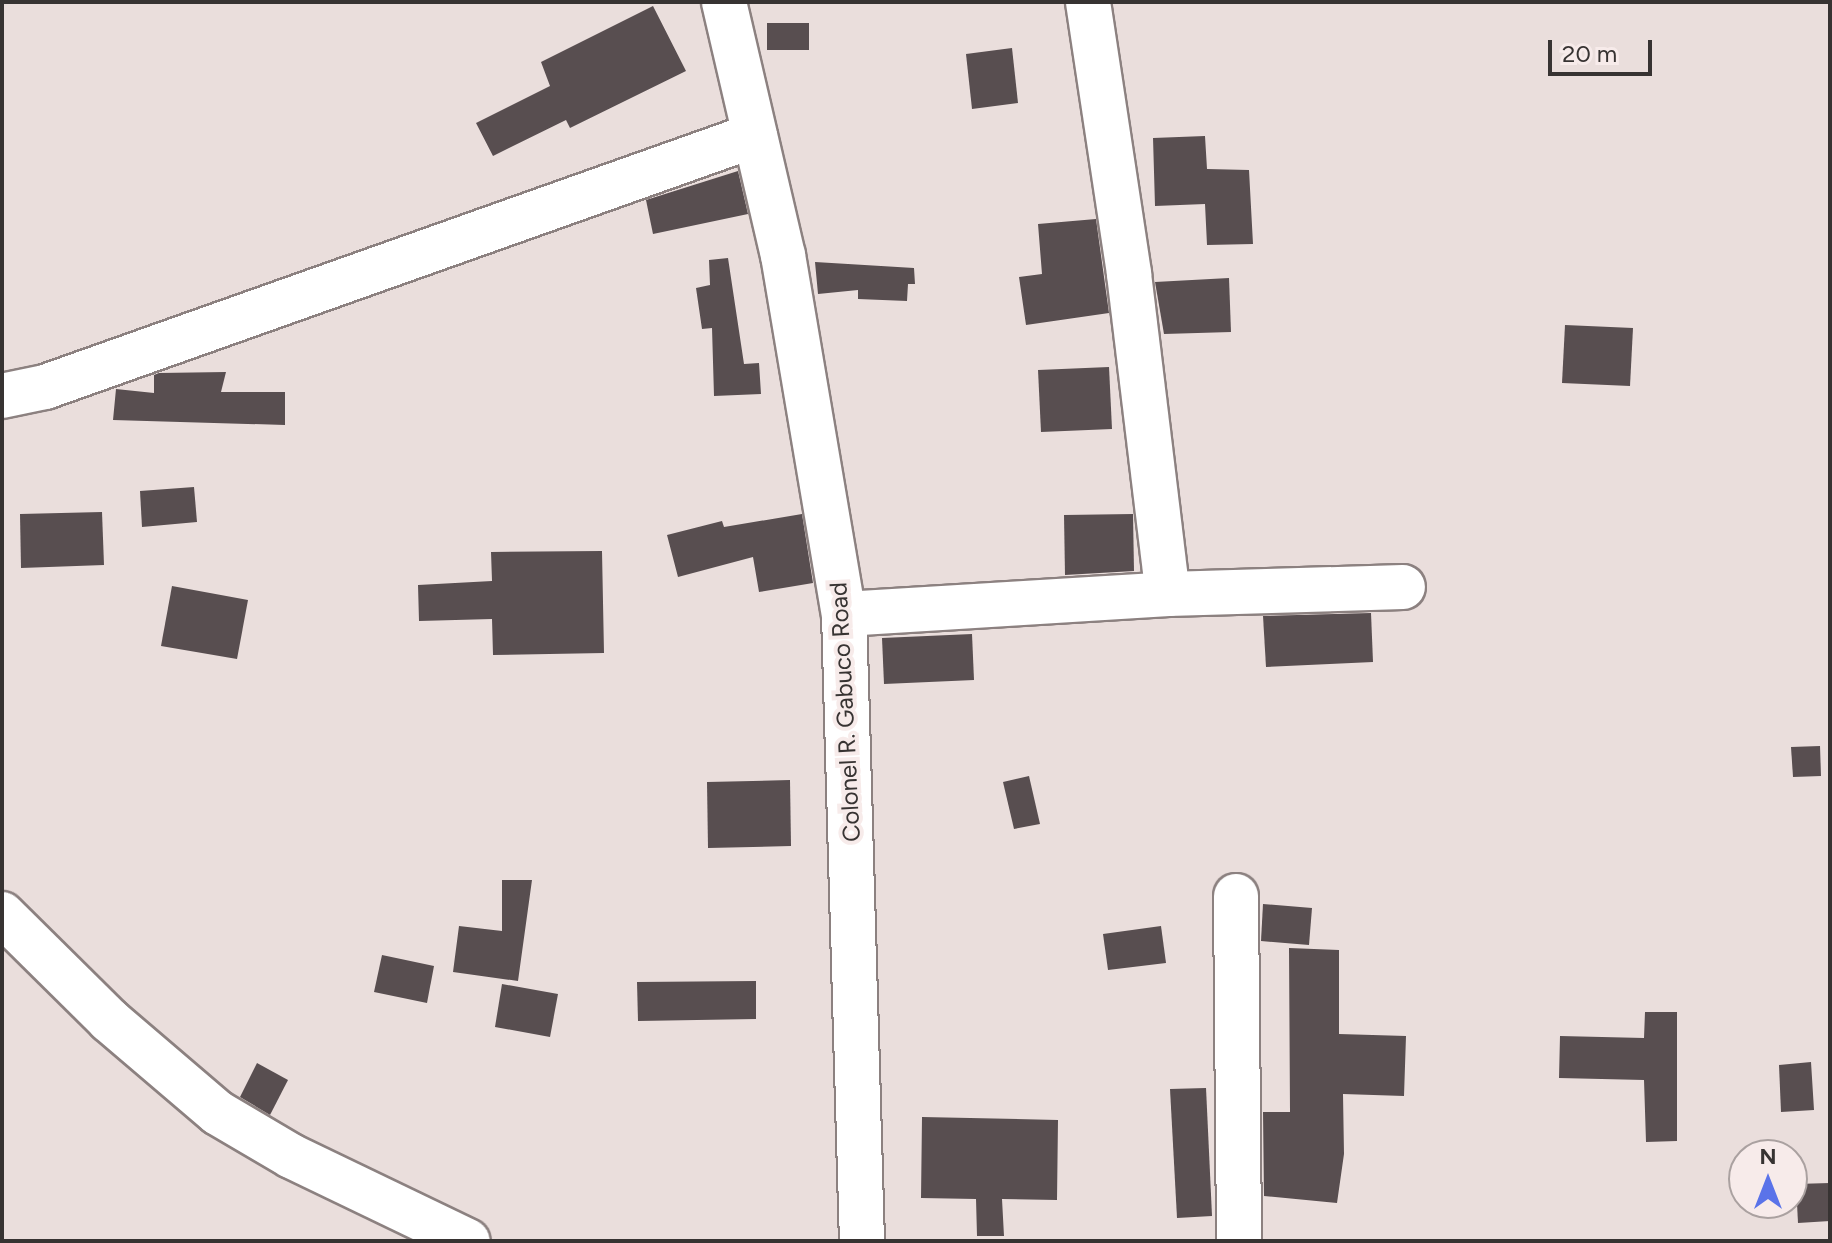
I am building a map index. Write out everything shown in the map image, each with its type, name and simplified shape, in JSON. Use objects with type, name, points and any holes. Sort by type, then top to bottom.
[{"type":"street","name":"Colonel R. Gabuco Road","points":[[724,2],[794,311],[844,614],[862,1241]]},
{"type":"street","points":[[1088,2],[1129,274],[1168,594]]},
{"type":"street","points":[[2,396],[45,387],[755,135]]},
{"type":"street","points":[[844,614],[1168,594],[1403,587]]},
{"type":"street","points":[[1236,896],[1239,1241]]},
{"type":"street","points":[[2,914],[109,1020],[218,1113],[291,1156],[468,1241]]},
{"type":"building","points":[[653,6],[686,71],[570,128],[566,120],[493,156],[476,123],[550,86],[541,62]]},
{"type":"building","points":[[767,23],[809,23],[809,50],[767,50]]},
{"type":"building","points":[[1012,48],[1018,103],[972,109],[966,54]]},
{"type":"building","points":[[1205,136],[1207,169],[1249,170],[1253,244],[1207,245],[1205,204],[1155,206],[1153,138]]},
{"type":"building","points":[[738,171],[748,214],[653,234],[646,200]]},
{"type":"building","points":[[1096,219],[1109,313],[1026,325],[1019,277],[1042,274],[1038,224]]},
{"type":"building","points":[[728,258],[744,364],[759,363],[761,394],[714,396],[712,328],[702,329],[696,288],[710,285],[709,260]]},
{"type":"building","points":[[815,262],[914,268],[915,284],[908,284],[907,301],[858,299],[858,290],[818,294]]},
{"type":"building","points":[[1229,278],[1231,332],[1164,334],[1155,282]]},
{"type":"building","points":[[1565,325],[1633,328],[1630,386],[1562,383]]},
{"type":"building","points":[[1109,367],[1112,429],[1041,432],[1038,370]]},
{"type":"building","points":[[226,372],[221,392],[285,392],[285,425],[113,420],[116,389],[154,393],[154,375],[159,373]]},
{"type":"building","points":[[194,487],[197,522],[142,527],[140,491]]},
{"type":"building","points":[[102,512],[104,565],[21,568],[20,514]]},
{"type":"building","points":[[802,514],[813,583],[759,592],[753,557],[678,577],[667,535],[722,521],[724,527]]},
{"type":"building","points":[[1133,514],[1134,571],[1065,575],[1064,515]]},
{"type":"building","points":[[602,551],[604,653],[493,655],[492,619],[419,621],[418,585],[492,581],[491,552]]},
{"type":"building","points":[[172,586],[248,600],[237,659],[161,646]]},
{"type":"building","points":[[1371,613],[1373,662],[1266,667],[1263,616]]},
{"type":"building","points":[[972,634],[974,680],[884,684],[882,638]]},
{"type":"building","points":[[1820,746],[1821,776],[1793,777],[1791,747]]},
{"type":"building","points":[[1029,776],[1040,824],[1014,829],[1003,782]]},
{"type":"building","points":[[790,780],[791,846],[708,848],[707,782]]},
{"type":"building","points":[[502,880],[532,880],[518,981],[453,972],[459,926],[502,931]]},
{"type":"building","points":[[1263,904],[1312,908],[1309,945],[1261,941]]},
{"type":"building","points":[[1161,926],[1166,963],[1108,970],[1103,934]]},
{"type":"building","points":[[1289,948],[1339,950],[1339,1034],[1406,1036],[1404,1096],[1343,1094],[1344,1154],[1337,1203],[1264,1196],[1263,1112],[1290,1112]]},
{"type":"building","points":[[382,955],[434,966],[427,1003],[374,992]]},
{"type":"building","points":[[756,981],[756,1019],[638,1021],[637,982]]},
{"type":"building","points":[[502,984],[558,994],[550,1037],[495,1027]]},
{"type":"building","points":[[1645,1012],[1677,1012],[1677,1141],[1646,1142],[1644,1080],[1559,1078],[1560,1036],[1644,1038]]},
{"type":"building","points":[[1811,1062],[1814,1110],[1781,1112],[1779,1065]]},
{"type":"building","points":[[257,1063],[288,1080],[270,1115],[240,1097]]},
{"type":"building","points":[[1206,1088],[1212,1216],[1177,1218],[1170,1089]]},
{"type":"building","points":[[922,1117],[1058,1120],[1057,1200],[1002,1199],[1004,1236],[977,1236],[976,1199],[921,1198]]},
{"type":"building","points":[[1830,1183],[1830,1221],[1798,1223],[1798,1219],[1808,1219],[1808,1184]]}]
